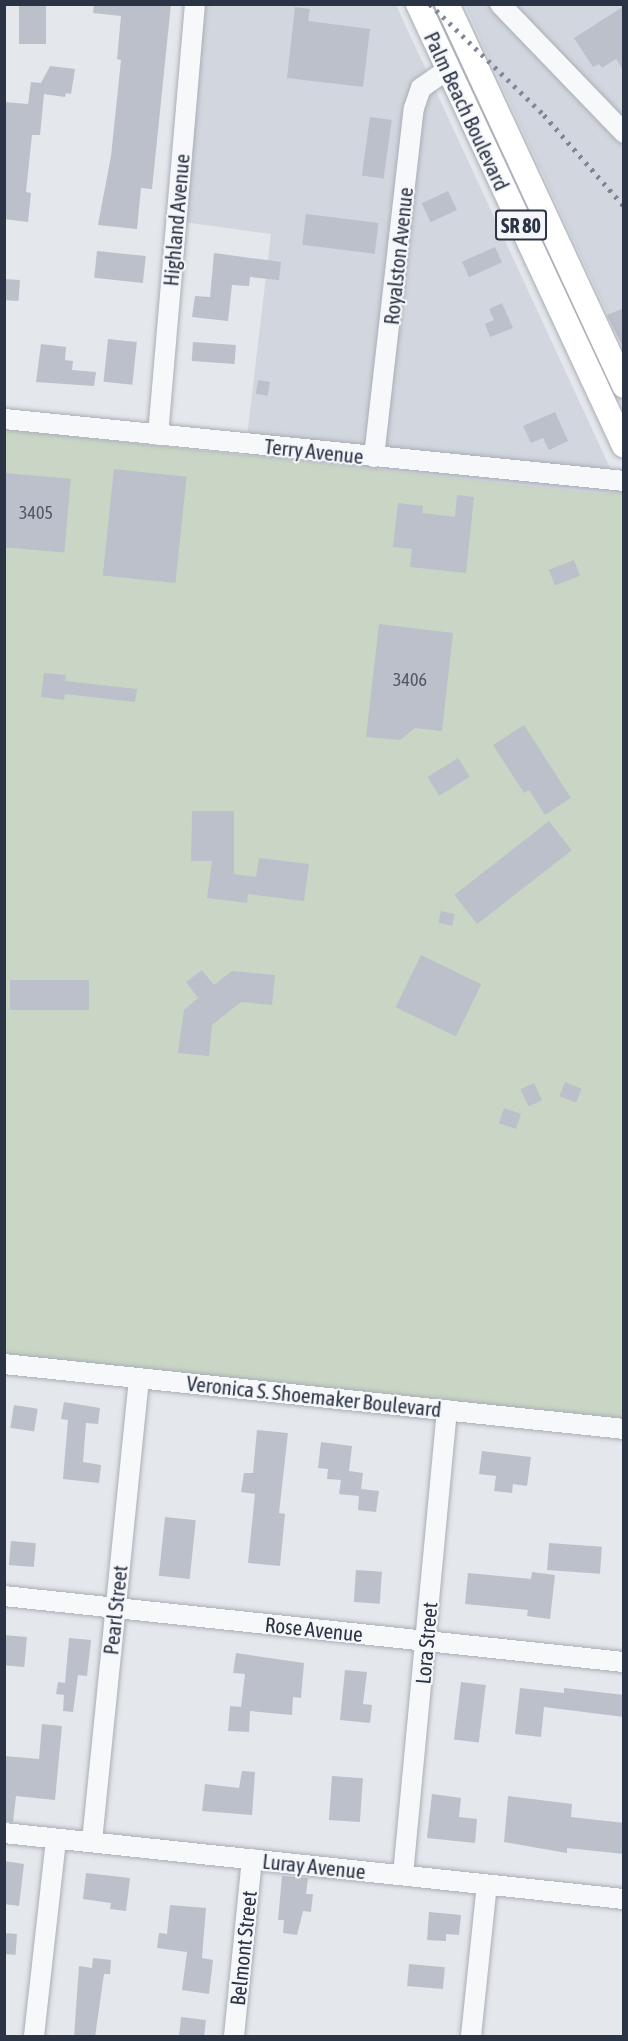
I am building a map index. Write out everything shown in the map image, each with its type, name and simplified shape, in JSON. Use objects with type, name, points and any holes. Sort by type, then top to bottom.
[{"type":"main road","name":"Palm Beach Boulevard","points":[[418,4],[624,445]]},
{"type":"main road","name":"Palm Beach Boulevard","points":[[447,4],[536,201],[624,386]]},
{"type":"main road","points":[[448,69],[466,79],[479,95],[525,194],[536,201]]},
{"type":"street","name":"Highland Avenue","points":[[158,435],[195,4]]},
{"type":"street","points":[[500,4],[624,133]]},
{"type":"street","name":"Royalston Avenue","points":[[374,457],[414,108],[421,88],[448,69]]},
{"type":"street","name":"Terry Avenue","points":[[4,419],[624,481]]},
{"type":"street","name":"Veronica S. Shoemaker Boulevard","points":[[4,1364],[624,1429]]},
{"type":"street","name":"Pearl Street","points":[[92,1841],[140,1378]]},
{"type":"street","name":"Lora Street","points":[[403,1875],[447,1410]]},
{"type":"street","name":"Rose Avenue","points":[[4,1596],[624,1662]]},
{"type":"street","name":"Luray Avenue","points":[[4,1833],[624,1899]]},
{"type":"street","points":[[34,2037],[56,1839]]},
{"type":"street","name":"Belmont Street","points":[[234,2037],[252,1859]]},
{"type":"street","points":[[471,2037],[487,1885]]},
{"type":"shaded area","points":[[194,5],[396,5],[623,496],[623,580],[245,454],[271,234],[169,220]]},
{"type":"shaded area","points":[[465,5],[623,5],[623,347],[485,49]]},
{"type":"green space","points":[[5,429],[603,494],[623,491],[623,1421],[5,1355]]},
{"type":"building","points":[[19,4],[46,4],[46,44],[19,44]]},
{"type":"building","points":[[94,4],[171,4],[152,189],[141,188],[137,229],[98,225],[111,156],[121,60],[117,59],[121,16],[93,13]]},
{"type":"building","points":[[624,6],[624,71],[616,59],[602,68],[599,64],[593,67],[574,38]]},
{"type":"building","points":[[295,7],[310,9],[308,21],[370,29],[363,87],[287,78]]},
{"type":"building","points":[[50,66],[75,69],[71,94],[66,93],[65,97],[44,94],[40,135],[32,135],[26,192],[31,193],[28,222],[4,219],[4,102],[28,104],[31,82],[41,83]]},
{"type":"building","points":[[370,117],[392,120],[384,178],[362,175]]},
{"type":"building","points":[[448,191],[457,210],[431,222],[422,203]]},
{"type":"building","points":[[306,214],[378,223],[375,254],[302,245]]},
{"type":"building","points":[[495,247],[502,263],[469,277],[462,262]]},
{"type":"building","points":[[97,251],[146,256],[143,283],[94,278]]},
{"type":"building","points":[[214,253],[281,262],[279,280],[250,277],[249,286],[232,285],[228,321],[192,317],[195,296],[210,297]]},
{"type":"building","points":[[4,279],[20,280],[18,301],[4,300]]},
{"type":"building","points":[[502,303],[513,328],[490,337],[485,324],[494,320],[489,309]]},
{"type":"building","points":[[624,308],[624,349],[607,315]]},
{"type":"building","points":[[108,339],[137,342],[132,385],[104,382]]},
{"type":"building","points":[[193,342],[236,345],[235,364],[192,361]]},
{"type":"building","points":[[41,344],[66,347],[65,360],[73,361],[72,370],[96,372],[94,386],[36,382]]},
{"type":"building","points":[[258,380],[270,382],[268,396],[256,394]]},
{"type":"building","points":[[555,412],[568,441],[549,450],[543,438],[531,443],[523,426]]},
{"type":"building","points":[[114,469],[187,477],[175,583],[103,575]]},
{"type":"building","points":[[4,473],[71,479],[64,553],[4,547]]},
{"type":"building","points":[[457,495],[474,497],[466,573],[410,567],[412,549],[393,547],[398,503],[423,506],[422,513],[455,517]]},
{"type":"building","points":[[574,560],[580,576],[555,586],[549,570]]},
{"type":"building","points":[[379,624],[453,633],[442,731],[415,728],[400,740],[366,737]]},
{"type":"building","points":[[44,673],[66,675],[65,681],[137,689],[135,702],[65,694],[64,700],[41,697]]},
{"type":"building","points":[[524,725],[571,798],[545,815],[529,790],[524,793],[493,745]]},
{"type":"building","points":[[458,758],[470,777],[439,796],[427,777]]},
{"type":"building","points":[[192,811],[234,811],[234,874],[256,877],[259,858],[309,864],[304,901],[248,894],[247,903],[207,898],[212,861],[191,861]]},
{"type":"building","points":[[549,821],[572,850],[477,924],[454,895]]},
{"type":"building","points":[[441,911],[455,914],[452,926],[439,923]]},
{"type":"building","points":[[421,955],[481,984],[456,1037],[396,1007]]},
{"type":"building","points":[[202,970],[214,985],[232,971],[275,975],[272,1005],[241,1002],[212,1025],[209,1056],[178,1053],[184,1010],[198,998],[186,982]]},
{"type":"building","points":[[10,980],[89,980],[89,1010],[10,1010]]},
{"type":"building","points":[[565,1082],[582,1089],[576,1103],[559,1096]]},
{"type":"building","points":[[534,1083],[542,1100],[528,1107],[520,1089]]},
{"type":"building","points":[[504,1108],[521,1114],[516,1129],[499,1123]]},
{"type":"building","points":[[64,1402],[100,1408],[98,1424],[86,1423],[83,1462],[101,1465],[99,1483],[63,1479],[68,1420],[61,1419]]},
{"type":"building","points":[[14,1405],[38,1409],[34,1431],[10,1428]]},
{"type":"building","points":[[257,1430],[288,1433],[279,1513],[285,1514],[280,1566],[248,1563],[255,1494],[241,1492],[244,1473],[253,1473]]},
{"type":"building","points":[[321,1442],[352,1446],[349,1471],[363,1473],[361,1489],[379,1491],[376,1512],[358,1510],[359,1496],[339,1494],[341,1480],[327,1479],[328,1469],[318,1468]]},
{"type":"building","points":[[482,1451],[531,1457],[527,1486],[513,1484],[512,1493],[494,1491],[496,1476],[479,1474]]},
{"type":"building","points":[[165,1517],[196,1520],[190,1579],[159,1576]]},
{"type":"building","points":[[11,1541],[36,1543],[34,1567],[9,1565]]},
{"type":"building","points":[[549,1543],[602,1547],[600,1574],[547,1570]]},
{"type":"building","points":[[356,1570],[382,1572],[380,1604],[354,1602]]},
{"type":"building","points":[[532,1572],[555,1575],[550,1619],[527,1616],[528,1610],[465,1604],[468,1573],[531,1579]]},
{"type":"building","points":[[4,1635],[27,1637],[24,1667],[4,1665]]},
{"type":"building","points":[[69,1638],[91,1640],[87,1676],[78,1675],[73,1712],[63,1711],[64,1695],[56,1694],[58,1682],[65,1683]]},
{"type":"building","points":[[236,1653],[304,1663],[301,1698],[293,1697],[292,1715],[250,1711],[249,1732],[228,1731],[230,1706],[241,1707],[245,1674],[233,1673]]},
{"type":"building","points":[[345,1670],[367,1672],[363,1704],[372,1705],[370,1723],[340,1720]]},
{"type":"building","points":[[461,1682],[486,1685],[479,1743],[454,1740]]},
{"type":"building","points":[[520,1688],[564,1693],[564,1688],[624,1695],[624,1717],[544,1707],[541,1737],[515,1734]]},
{"type":"building","points":[[42,1724],[62,1726],[55,1800],[16,1796],[13,1822],[4,1821],[4,1756],[39,1759]]},
{"type":"building","points":[[242,1771],[255,1772],[252,1815],[202,1811],[205,1784],[239,1788]]},
{"type":"building","points":[[332,1776],[363,1778],[360,1822],[329,1820]]},
{"type":"building","points":[[432,1794],[461,1798],[459,1817],[477,1819],[475,1843],[427,1838]]},
{"type":"building","points":[[508,1796],[572,1804],[571,1817],[624,1823],[624,1854],[567,1848],[567,1853],[504,1842]]},
{"type":"building","points":[[4,1861],[24,1864],[19,1906],[4,1904]]},
{"type":"building","points":[[86,1873],[130,1878],[126,1911],[110,1909],[111,1903],[83,1899]]},
{"type":"building","points":[[282,1876],[308,1878],[306,1894],[313,1894],[311,1912],[303,1911],[297,1935],[283,1933],[284,1920],[278,1920]]},
{"type":"building","points":[[170,1905],[206,1908],[202,1958],[213,1960],[209,1994],[182,1990],[187,1952],[157,1948],[159,1933],[167,1934]]},
{"type":"building","points":[[429,1912],[461,1915],[459,1935],[446,1934],[446,1941],[427,1940]]},
{"type":"building","points":[[4,1933],[17,1934],[16,1955],[4,1954]]},
{"type":"building","points":[[93,1958],[111,1960],[110,1974],[104,1974],[95,2037],[74,2037],[79,1966],[92,1968]]},
{"type":"building","points":[[409,1964],[445,1967],[443,1989],[407,1986]]},
{"type":"building","points":[[181,2017],[206,2020],[204,2037],[179,2037]]},
{"type":"railway","points":[[430,4],[544,115],[624,206]]}]
